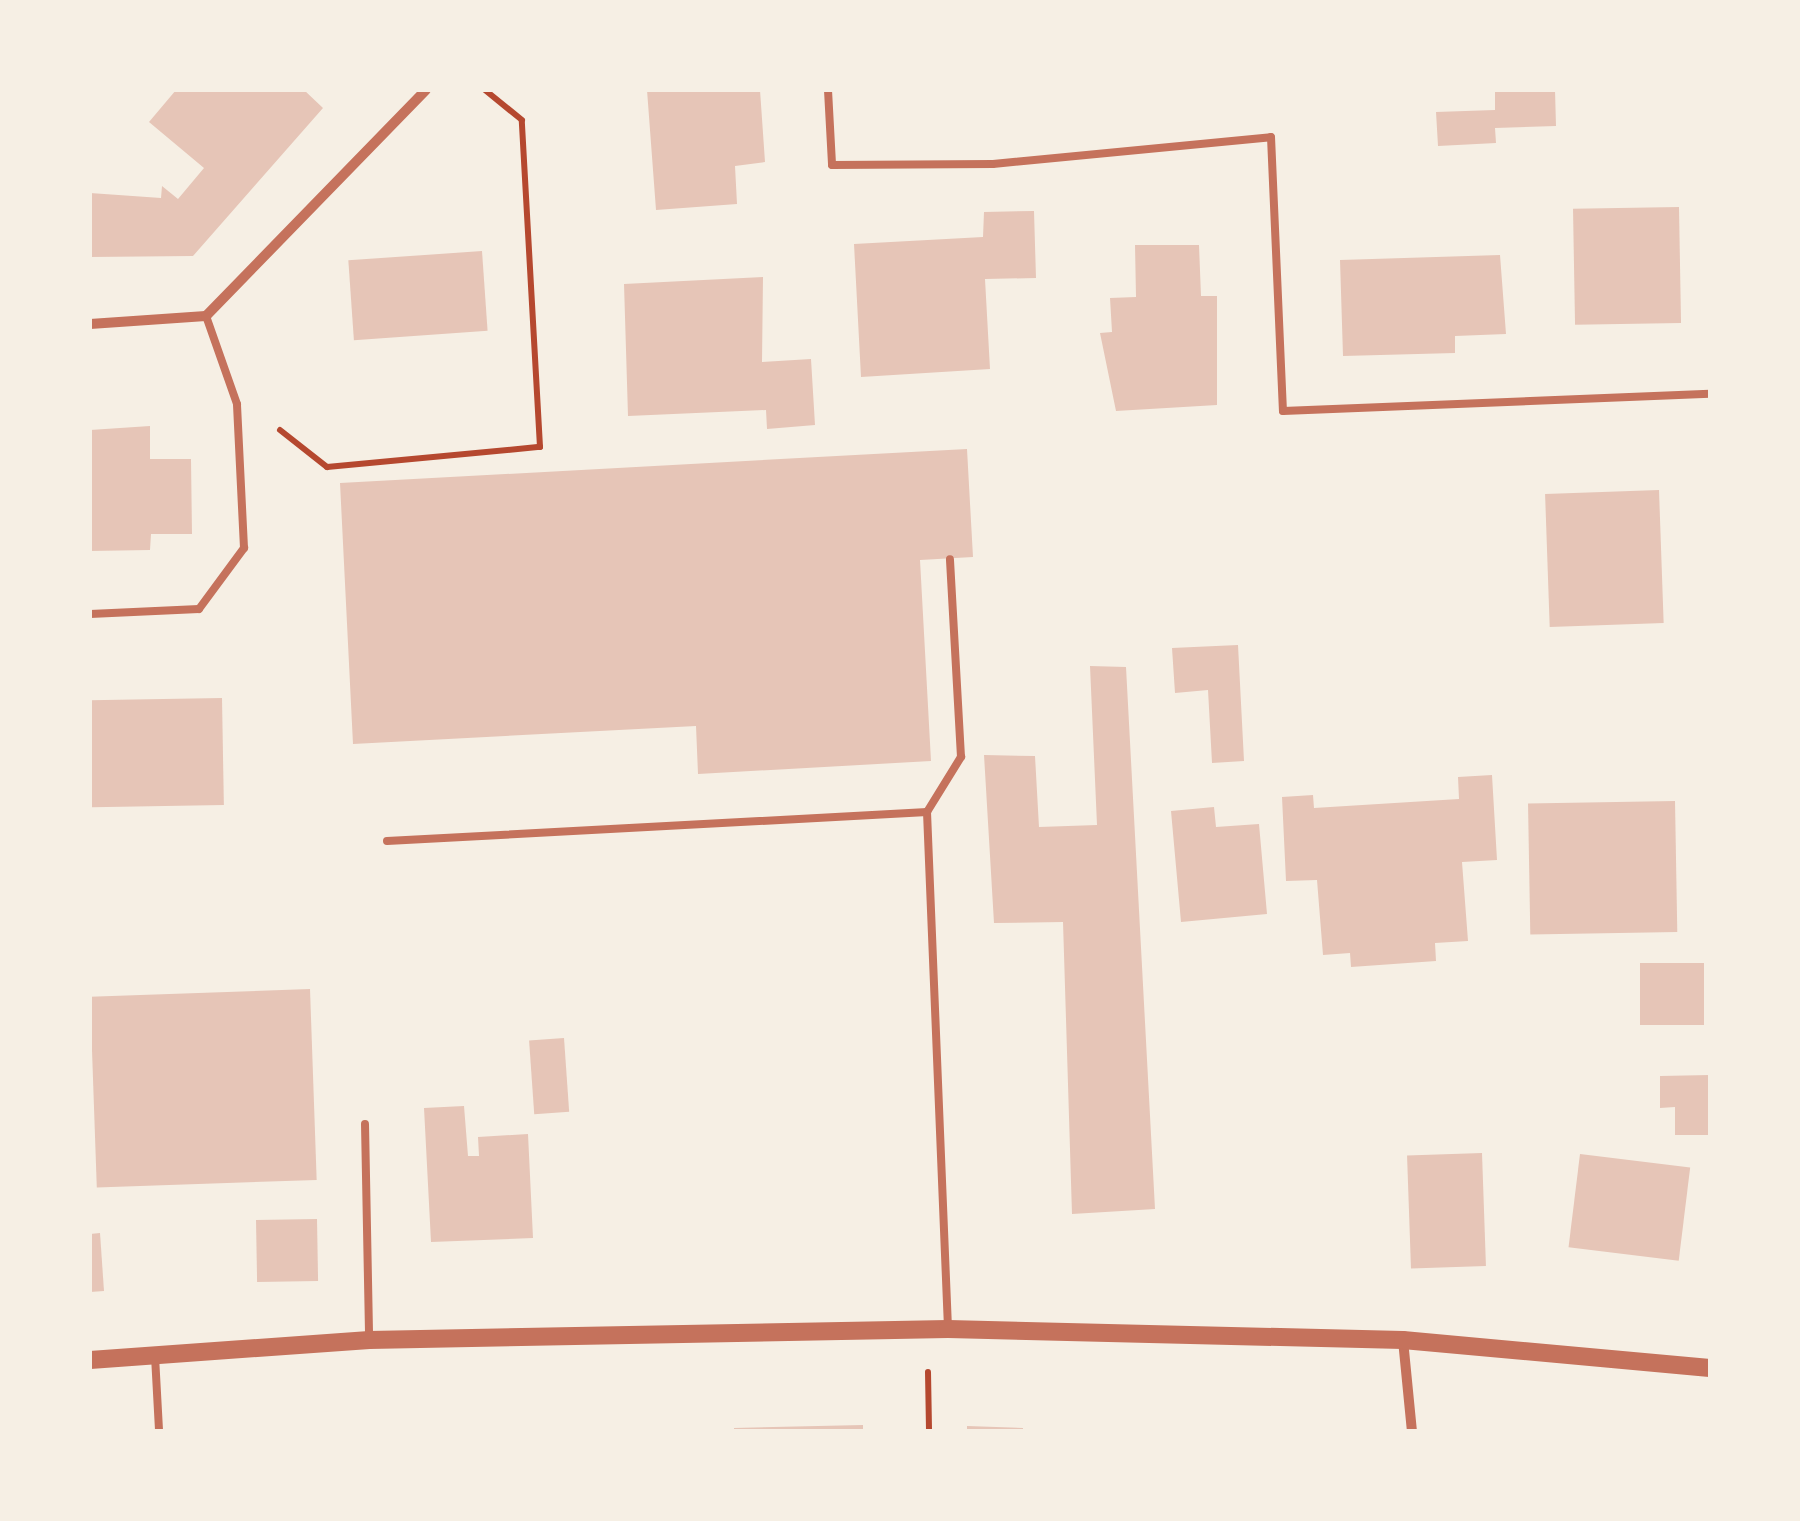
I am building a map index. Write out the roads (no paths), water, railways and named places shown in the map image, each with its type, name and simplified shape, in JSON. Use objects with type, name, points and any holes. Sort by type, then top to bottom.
[{"type":"street","points":[[90,324],[206,316],[426,90]]},
{"type":"street","points":[[90,1360],[369,1340],[948,1330],[1403,1340],[1710,1368]]},
{"type":"street","points":[[1403,1340],[1412,1431]]},
{"type":"lane","points":[[828,90],[832,165],[994,164],[1272,137],[1283,411],[1710,394]]},
{"type":"lane","points":[[90,614],[199,608],[244,548],[237,404],[206,316]]},
{"type":"lane","points":[[948,1330],[927,812],[961,757],[950,559]]},
{"type":"lane","points":[[387,841],[927,812]]},
{"type":"lane","points":[[366,1124],[369,1340]]},
{"type":"lane","points":[[155,1356],[160,1431]]}]
